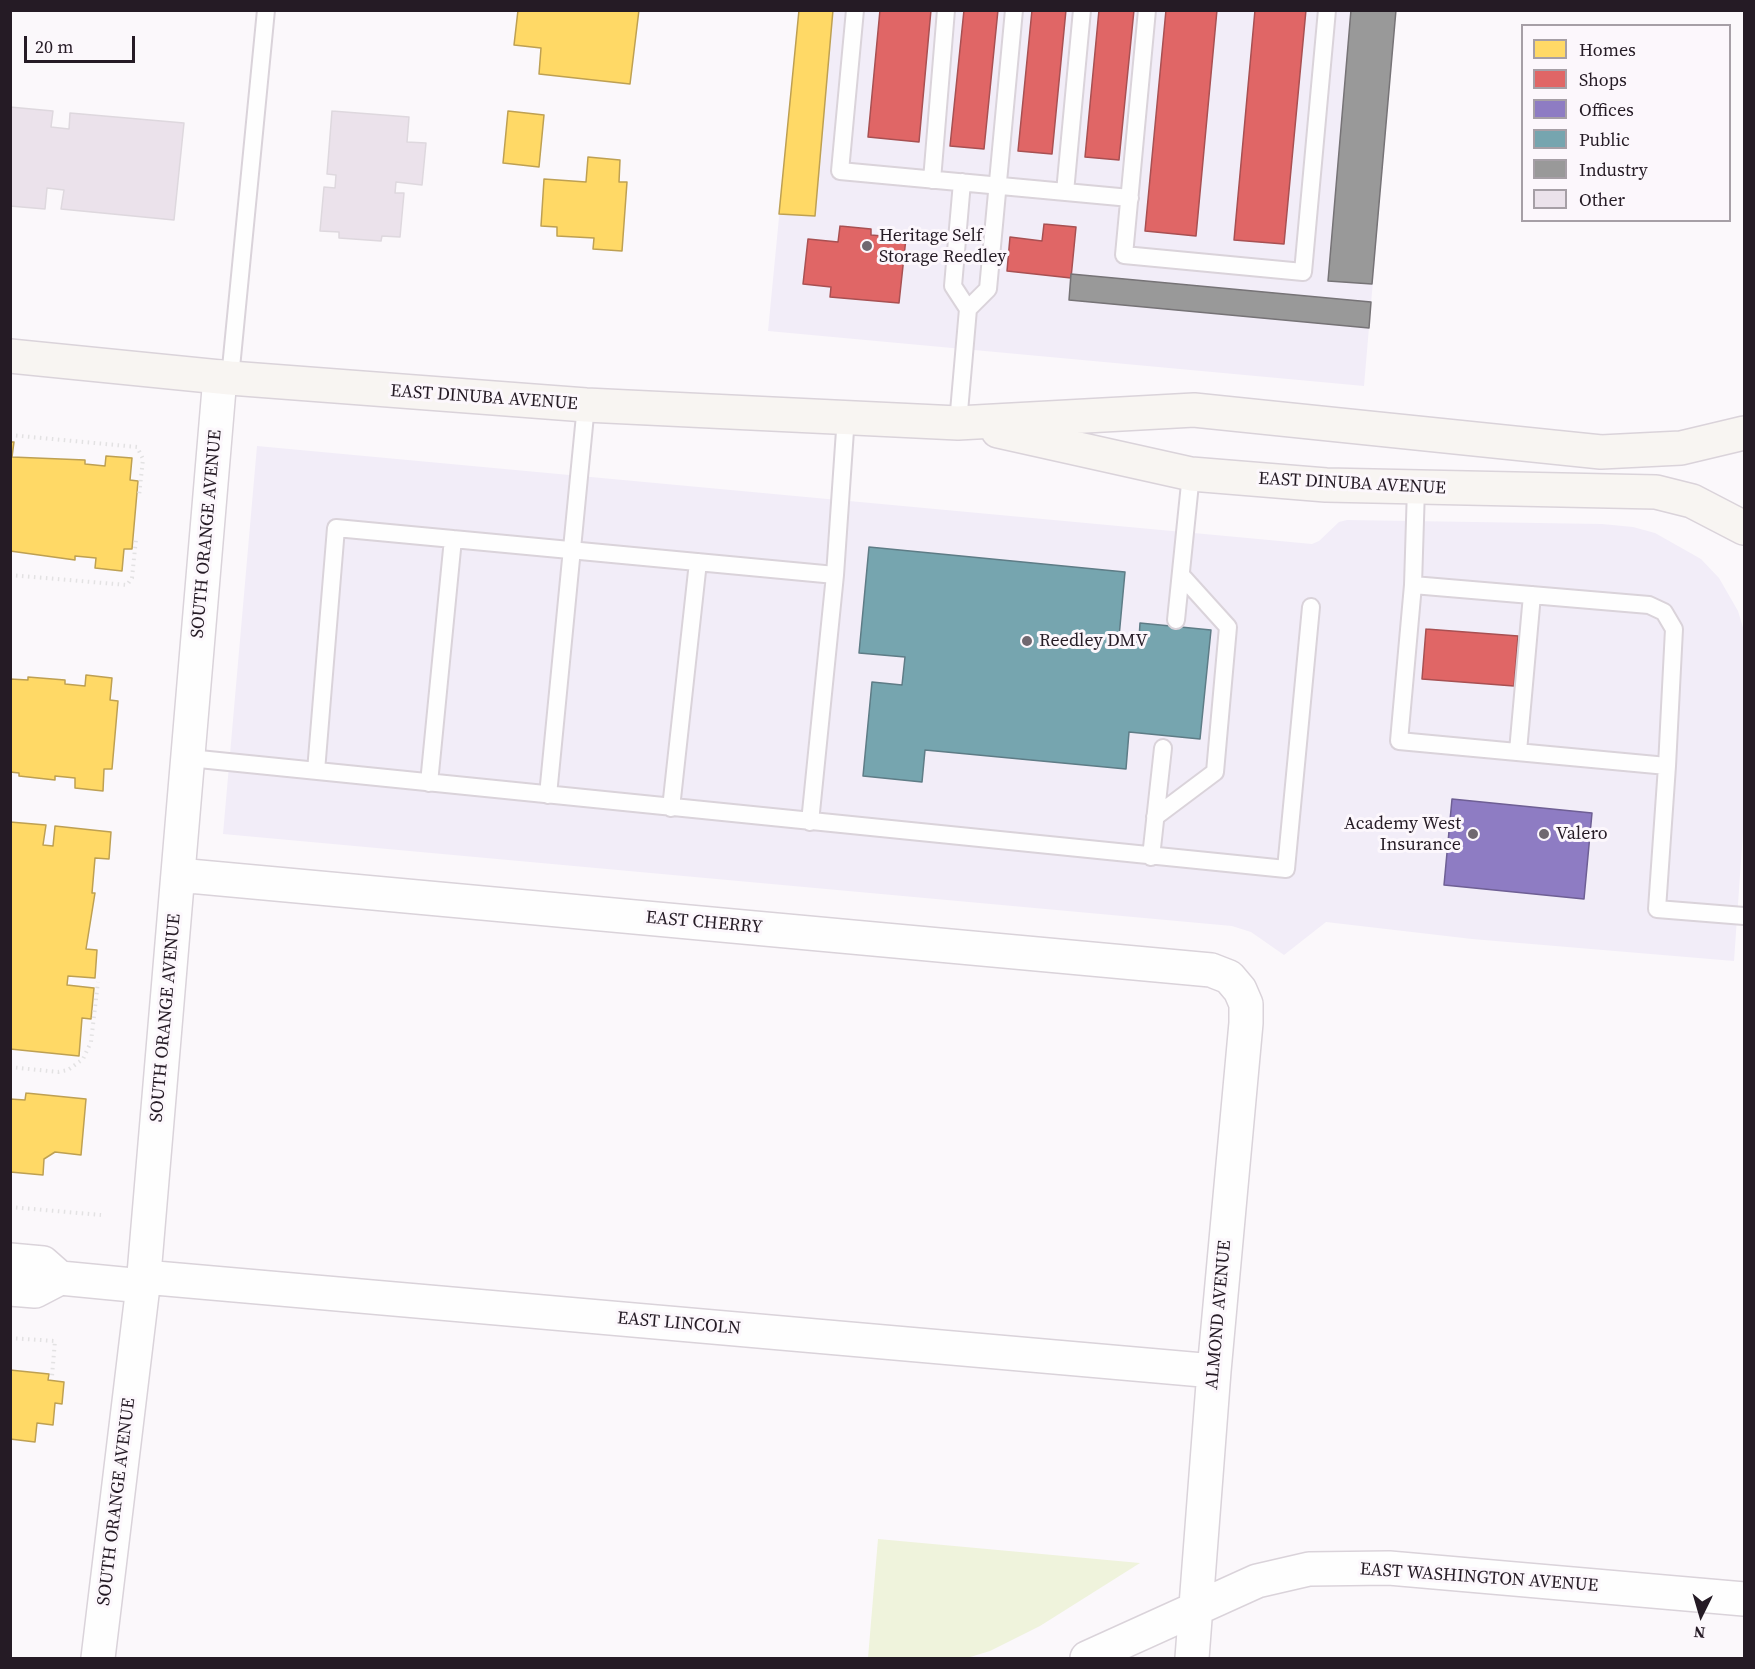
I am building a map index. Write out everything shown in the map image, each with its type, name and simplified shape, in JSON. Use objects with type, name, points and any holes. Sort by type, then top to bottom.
[{"type":"street","name":"EAST DINUBA AVENUE","points":[[10,356],[225,378],[586,405],[958,423],[1194,410],[1600,452],[1681,448],[1744,433]]},
{"type":"street","name":"SOUTH ORANGE AVENUE","points":[[98,1659],[143,1281],[178,874],[225,378]]},
{"type":"street","name":"EAST DINUBA AVENUE","points":[[958,423],[1191,474],[1326,485],[1656,492],[1692,501],[1744,528]]},
{"type":"street","name":"EAST CHERRY","points":[[178,874],[1211,970],[1229,977]]},
{"type":"street","name":"ALMOND AVENUE","points":[[1192,1659],[1214,1371],[1246,1023],[1243,997],[1229,977]]},
{"type":"street","points":[[10,1260],[43,1263],[60,1278],[35,1291],[10,1289]]},
{"type":"street","name":"EAST LINCOLN","points":[[60,1278],[143,1281],[1214,1371]]},
{"type":"street","name":"EAST WASHINGTON AVENUE","points":[[1087,1659],[1257,1581],[1309,1569],[1389,1568],[1744,1599]]},
{"type":"lane","points":[[225,378],[266,10]]},
{"type":"lane","points":[[855,10],[840,171],[1130,198]]},
{"type":"lane","points":[[932,180],[946,10]]},
{"type":"lane","points":[[968,309],[988,289],[1014,10]]},
{"type":"lane","points":[[1065,192],[1082,10]]},
{"type":"lane","points":[[1148,10],[1124,255],[1303,272],[1327,10]]},
{"type":"lane","points":[[958,423],[968,309],[953,286],[963,182]]},
{"type":"lane","points":[[548,795],[586,405]]},
{"type":"lane","points":[[810,822],[835,574],[846,416]]},
{"type":"lane","points":[[1176,620],[1191,474]]},
{"type":"lane","points":[[1416,488],[1413,585],[1399,741],[1667,766]]},
{"type":"lane","points":[[316,771],[336,528],[835,574]]},
{"type":"lane","points":[[429,783],[453,539]]},
{"type":"lane","points":[[671,808],[698,562]]},
{"type":"lane","points":[[1155,818],[1215,772],[1228,627],[1181,575]]},
{"type":"lane","points":[[1413,585],[1648,605],[1664,612],[1674,629],[1657,909],[1744,916]]},
{"type":"lane","points":[[1518,751],[1532,595]]},
{"type":"lane","points":[[189,758],[1286,869],[1311,607]]},
{"type":"lane","points":[[1151,857],[1163,748]]},
{"type":"path","points":[[10,435],[137,447],[143,459],[139,496]]},
{"type":"path","points":[[10,575],[127,585],[132,578],[136,539]]},
{"type":"path","points":[[10,1067],[58,1072],[68,1070],[82,1059],[92,1042],[98,982]]},
{"type":"path","points":[[10,1207],[100,1215]]},
{"type":"path","points":[[10,1338],[55,1341],[52,1376]]},
{"type":"shaded area","points":[[799,11],[1396,11],[1364,386],[768,331]]},
{"type":"shaded area","points":[[257,446],[1312,544],[1319,541],[1339,522],[1347,520],[1602,524],[1633,527],[1655,533],[1701,559],[1719,578],[1738,611],[1744,631],[1744,818],[1734,961],[1472,939],[1326,922],[1284,955],[1251,932],[1232,926],[223,834]]},
{"type":"green space","points":[[878,1539],[1140,1563],[1040,1626],[990,1651],[967,1658],[868,1658]]},
{"type":"building: Homes","points":[[518,10],[639,10],[630,84],[539,74],[541,48],[514,45]]},
{"type":"building: Homes","points":[[799,10],[833,10],[815,216],[779,214]]},
{"type":"building: Homes","points":[[508,111],[544,115],[539,167],[503,163]]},
{"type":"building: Homes","points":[[588,157],[620,160],[619,182],[627,182],[622,251],[593,249],[594,238],[557,236],[557,227],[541,226],[544,179],[586,182]]},
{"type":"building: Homes","points":[[10,442],[14,442],[12,457],[85,460],[85,464],[105,466],[106,456],[132,458],[130,480],[138,481],[132,549],[124,549],[122,571],[95,568],[96,558],[75,556],[75,560],[10,551]]},
{"type":"building: Homes","points":[[86,675],[112,678],[110,700],[118,701],[112,769],[104,769],[103,791],[75,788],[75,778],[55,776],[55,780],[19,776],[19,773],[10,772],[10,679],[28,680],[28,677],[65,680],[65,684],[85,686]]},
{"type":"building: Homes","points":[[10,822],[46,825],[43,845],[53,846],[55,826],[111,832],[109,859],[95,858],[92,893],[95,893],[86,949],[97,950],[95,978],[68,976],[67,985],[94,988],[91,1019],[82,1018],[79,1056],[10,1049]]},
{"type":"building: Homes","points":[[26,1093],[86,1099],[81,1155],[55,1152],[44,1159],[43,1175],[10,1172],[10,1099],[25,1100]]},
{"type":"building: Homes","points":[[10,1370],[49,1374],[48,1380],[64,1382],[62,1404],[55,1403],[53,1425],[37,1423],[35,1442],[10,1439]]},
{"type":"building: Shops","points":[[880,10],[931,10],[919,142],[868,137]]},
{"type":"building: Shops","points":[[964,10],[998,10],[984,149],[950,146]]},
{"type":"building: Shops","points":[[1032,10],[1066,10],[1052,154],[1018,151]]},
{"type":"building: Shops","points":[[1099,10],[1134,10],[1119,160],[1085,157]]},
{"type":"building: Shops","points":[[1166,10],[1217,10],[1196,236],[1145,231]]},
{"type":"building: Shops","points":[[1255,10],[1306,10],[1284,244],[1234,240]]},
{"type":"building: Shops","points":[[1044,224],[1076,227],[1071,278],[1007,271],[1010,237],[1042,241]]},
{"type":"building: Shops","points":[[840,226],[871,229],[871,235],[906,238],[899,303],[830,297],[831,287],[803,284],[808,239],[838,242]]},
{"type":"building: Shops","points":[[1426,629],[1518,636],[1514,686],[1422,679]]},
{"type":"building: Offices","points":[[1452,799],[1592,813],[1584,899],[1444,885]]},
{"type":"building: Public","points":[[869,547],[1125,572],[1119,637],[1139,639],[1140,623],[1211,630],[1200,739],[1129,732],[1126,769],[925,750],[922,782],[863,776],[872,682],[902,685],[905,657],[859,653]]},
{"type":"building: Industry","points":[[1351,10],[1396,10],[1372,284],[1328,281]]},
{"type":"building: Industry","points":[[1071,274],[1371,302],[1369,328],[1069,300]]},
{"type":"building: Other","points":[[10,107],[53,111],[51,127],[69,129],[70,113],[184,123],[174,220],[61,209],[64,190],[47,188],[45,209],[10,206]]},
{"type":"building: Other","points":[[332,111],[409,117],[407,142],[426,143],[422,185],[396,182],[395,193],[404,193],[400,237],[382,236],[381,241],[339,238],[339,232],[320,231],[324,187],[335,188],[336,175],[327,174]]},
{"type":"place","name":"Heritage Self Storage Reedley","points":[[867,246]]},
{"type":"place","name":"Reedley DMV","points":[[1027,641]]},
{"type":"place","name":"Academy West Insurance","points":[[1473,834]]},
{"type":"place","name":"Valero","points":[[1544,834]]}]
